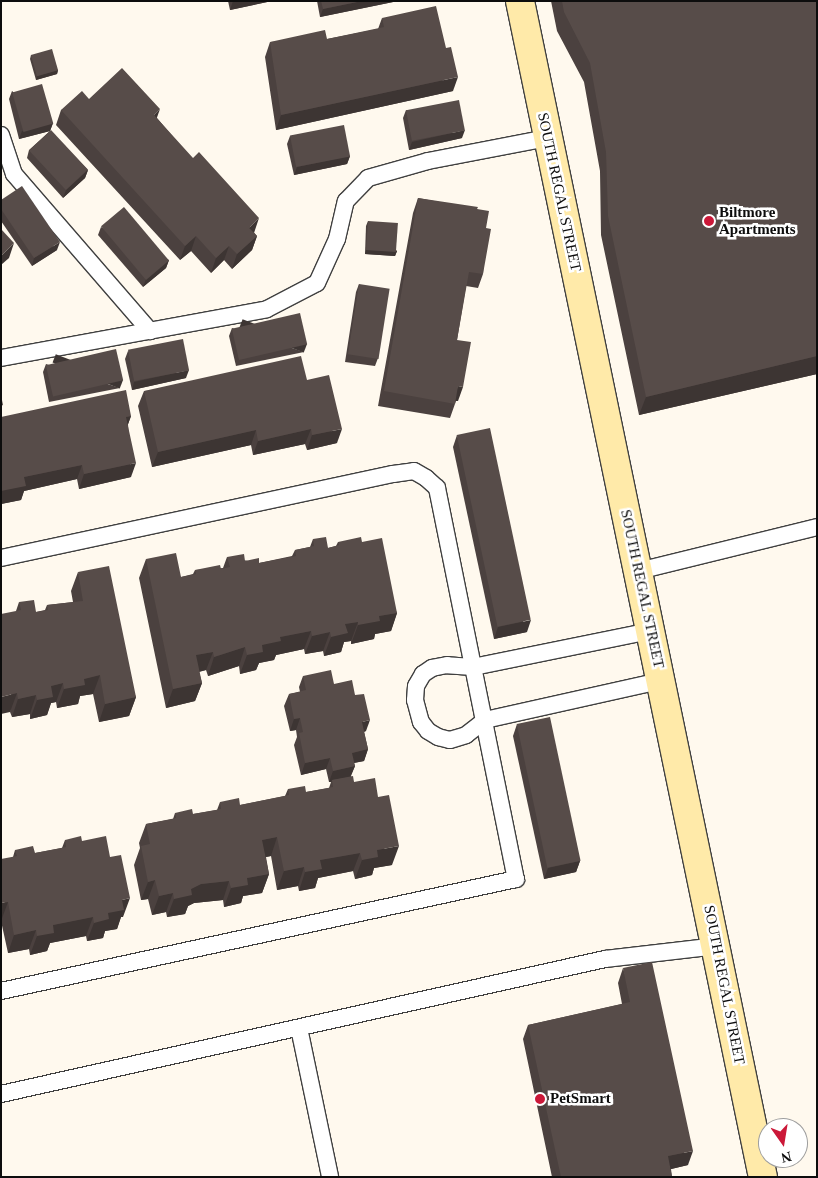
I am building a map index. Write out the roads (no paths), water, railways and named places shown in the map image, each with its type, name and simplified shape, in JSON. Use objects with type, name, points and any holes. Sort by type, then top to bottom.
[{"type":"main road","name":"SOUTH REGAL STREET","points":[[520,1],[660,681],[717,946],[763,1177]]},
{"type":"lane","points":[[1,135],[14,174],[150,331]]},
{"type":"lane","points":[[1,358],[267,309],[316,283],[337,240],[346,201],[368,178],[428,160],[548,138]]},
{"type":"lane","points":[[1,558],[414,471],[437,488],[516,880],[1,991]]},
{"type":"lane","points":[[638,571],[817,527]]},
{"type":"lane","points":[[650,631],[473,667],[448,664],[432,668],[423,674],[416,686],[415,700],[421,722],[438,738],[450,740],[466,735],[485,720],[660,681]]},
{"type":"lane","points":[[1,1094],[605,959],[717,946]]},
{"type":"lane","points":[[299,1028],[330,1177]]},
{"type":"place","name":"Biltmore Apartments","points":[[709,221]]},
{"type":"place","name":"PetSmart","points":[[540,1099]]}]
